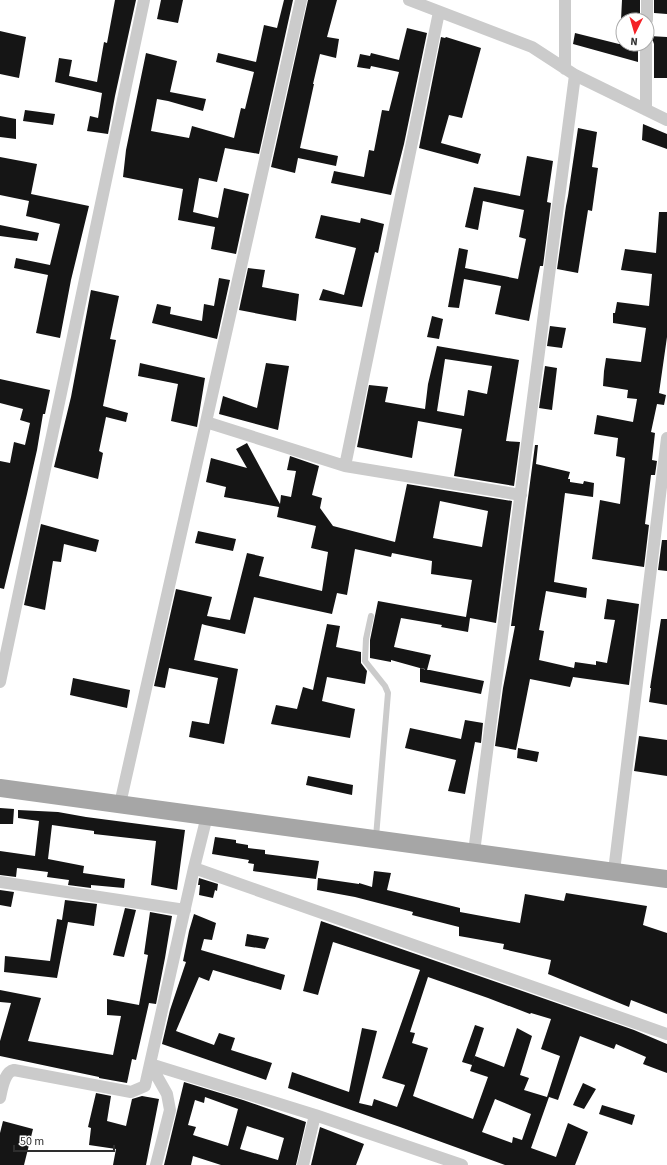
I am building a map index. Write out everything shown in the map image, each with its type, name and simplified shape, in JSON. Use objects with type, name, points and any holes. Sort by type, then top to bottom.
[{"type":"main road","points":[[0,788],[667,878]]},
{"type":"street","points":[[0,682],[144,0]]},
{"type":"street","points":[[120,804],[301,0]]},
{"type":"street","points":[[409,0],[532,47],[570,72],[667,120]]},
{"type":"street","points":[[474,852],[520,495],[570,72],[565,0]]},
{"type":"street","points":[[647,0],[647,12]]},
{"type":"street","points":[[345,466],[439,12]]},
{"type":"street","points":[[646,52],[646,110]]},
{"type":"street","points":[[206,422],[345,466],[520,495]]},
{"type":"street","points":[[614,871],[667,438]]},
{"type":"street","points":[[1,1092],[7,1074],[14,1070],[131,1092],[145,1086],[207,816]]},
{"type":"street","points":[[194,868],[667,1034]]},
{"type":"street","points":[[0,882],[185,910]]},
{"type":"street","points":[[150,1064],[315,1115],[450,1163],[462,1165]]},
{"type":"street","points":[[150,1064],[167,1094],[170,1110],[156,1165]]},
{"type":"street","points":[[303,1165],[315,1115]]},
{"type":"lane","points":[[371,616],[366,639],[364,661],[385,686],[388,693],[375,839]]},
{"type":"building","points":[[115,0],[136,0],[108,134],[87,131],[90,116],[98,118],[102,93],[55,82],[59,58],[72,60],[69,76],[97,82],[104,42],[107,43]]},
{"type":"building","points":[[161,0],[183,0],[178,23],[157,19]]},
{"type":"building","points":[[284,0],[293,0],[259,154],[225,148],[217,182],[199,178],[193,212],[218,218],[224,188],[249,194],[236,254],[211,249],[215,227],[178,220],[183,189],[123,177],[126,150],[146,53],[177,61],[170,92],[206,99],[203,111],[157,99],[151,131],[189,138],[192,126],[234,138],[241,108],[245,109],[254,72],[216,62],[218,53],[256,62],[264,25],[277,28]]},
{"type":"building","points":[[308,0],[337,0],[327,37],[339,39],[336,58],[320,54],[300,148],[338,156],[336,166],[298,158],[295,173],[271,167]]},
{"type":"building","points":[[622,0],[640,0],[640,12],[621,12]]},
{"type":"building","points":[[654,0],[667,0],[667,14],[654,12]]},
{"type":"building","points":[[407,28],[427,33],[404,144],[391,195],[331,183],[334,171],[364,177],[369,150],[374,151],[382,110],[389,111],[399,72],[371,66],[370,69],[357,67],[360,54],[370,56],[371,53],[399,60]]},
{"type":"building","points":[[0,31],[26,37],[19,78],[0,74]]},
{"type":"building","points":[[575,33],[615,43],[615,52],[638,52],[638,62],[573,44]]},
{"type":"building","points":[[655,36],[667,37],[667,78],[654,78]]},
{"type":"building","points":[[441,37],[446,37],[481,48],[462,118],[449,115],[441,143],[481,154],[478,164],[419,148]]},
{"type":"building","points":[[25,110],[55,114],[53,125],[23,121]]},
{"type":"building","points":[[0,116],[16,119],[16,139],[0,137]]},
{"type":"building","points":[[643,124],[667,134],[667,149],[642,140]]},
{"type":"building","points":[[578,128],[597,132],[592,167],[598,168],[592,211],[588,210],[578,273],[557,269]]},
{"type":"building","points":[[527,156],[553,161],[547,202],[551,203],[543,266],[540,266],[529,321],[495,314],[501,286],[464,279],[459,308],[448,307],[459,248],[468,250],[465,268],[518,279],[526,239],[519,237],[524,210],[483,201],[478,230],[465,227],[474,187],[520,196]]},
{"type":"building","points":[[0,157],[37,164],[31,194],[89,206],[71,280],[60,338],[36,333],[48,275],[14,268],[16,258],[50,265],[60,224],[26,216],[29,201],[0,195]]},
{"type":"building","points":[[659,212],[667,212],[667,337],[659,393],[666,395],[664,405],[657,404],[651,432],[655,433],[652,460],[657,461],[655,475],[651,475],[645,524],[649,525],[644,567],[592,559],[600,500],[620,504],[625,458],[616,456],[618,438],[594,434],[597,415],[633,422],[637,399],[627,398],[628,390],[603,386],[604,371],[606,358],[641,362],[646,328],[613,323],[613,313],[615,313],[617,302],[649,306],[652,274],[621,270],[625,249],[656,253]]},
{"type":"building","points":[[321,215],[360,223],[361,218],[384,224],[378,253],[375,252],[362,307],[319,300],[323,289],[344,295],[356,248],[315,238]]},
{"type":"building","points":[[0,225],[39,233],[37,241],[0,236]]},
{"type":"building","points":[[248,268],[265,270],[262,287],[299,294],[296,321],[239,310]]},
{"type":"building","points":[[219,278],[230,280],[217,339],[152,323],[157,304],[171,307],[170,314],[202,321],[204,304],[214,306]]},
{"type":"building","points":[[91,290],[119,296],[110,339],[116,340],[103,406],[128,413],[126,422],[106,417],[99,451],[103,453],[98,479],[54,467],[71,397]]},
{"type":"building","points":[[432,316],[443,319],[439,339],[427,337]]},
{"type":"building","points":[[550,326],[566,328],[562,348],[547,346]]},
{"type":"building","points":[[437,346],[519,360],[506,441],[520,442],[514,486],[454,476],[462,429],[418,421],[412,458],[357,447],[369,385],[388,387],[385,402],[425,409],[428,384]],"holes":[[[445,359],[492,366],[487,394],[468,390],[464,416],[437,411]]]},
{"type":"building","points":[[140,363],[205,378],[197,427],[171,421],[178,384],[138,376]]},
{"type":"building","points":[[266,363],[289,366],[278,430],[219,414],[223,396],[257,408]]},
{"type":"building","points":[[545,366],[557,368],[552,410],[539,408]]},
{"type":"building","points":[[0,379],[50,390],[45,414],[43,414],[37,450],[4,589],[0,588],[0,461],[10,463],[14,442],[25,445],[30,423],[20,420],[23,409],[0,403]]},
{"type":"building","points":[[247,443],[280,504],[281,495],[291,497],[296,471],[287,470],[290,456],[319,466],[312,495],[322,498],[320,508],[333,526],[395,542],[407,484],[512,501],[496,623],[470,618],[468,632],[441,627],[442,625],[401,618],[394,647],[431,655],[427,670],[391,660],[391,662],[370,658],[370,640],[378,601],[466,617],[472,580],[431,574],[432,561],[392,553],[391,557],[355,549],[347,595],[337,593],[332,614],[254,597],[245,634],[202,624],[194,660],[238,669],[224,744],[189,737],[192,721],[209,724],[218,678],[169,668],[165,688],[154,686],[176,589],[212,597],[207,616],[230,620],[247,553],[264,557],[259,576],[322,591],[328,552],[311,548],[316,526],[277,517],[279,507],[224,497],[226,487],[206,482],[211,458],[247,468],[236,449]],"holes":[[[440,501],[488,511],[482,547],[433,538]]]},
{"type":"building","points":[[535,445],[538,445],[536,464],[570,472],[568,479],[570,479],[570,482],[583,484],[584,481],[594,483],[593,497],[565,493],[554,582],[587,588],[586,598],[546,591],[539,630],[544,631],[539,660],[574,668],[575,662],[596,665],[596,661],[607,663],[615,620],[604,619],[607,599],[639,604],[629,685],[573,677],[570,687],[530,679],[516,750],[495,746],[503,688],[515,626],[511,626]]},
{"type":"building","points":[[41,524],[99,540],[96,552],[64,544],[61,562],[53,561],[45,610],[24,605]]},
{"type":"building","points":[[198,531],[236,539],[233,551],[195,543]]},
{"type":"building","points":[[662,540],[667,540],[667,571],[658,570]]},
{"type":"building","points":[[661,619],[667,619],[667,705],[649,702]]},
{"type":"building","points":[[327,624],[340,626],[336,647],[361,652],[361,663],[367,671],[365,684],[327,677],[322,701],[355,709],[350,738],[271,724],[276,705],[297,709],[303,687],[313,690]]},
{"type":"building","points":[[420,668],[484,681],[481,694],[420,682]]},
{"type":"building","points":[[73,678],[130,690],[127,708],[70,695]]},
{"type":"building","points":[[465,720],[483,723],[481,743],[475,742],[465,794],[448,791],[456,760],[405,748],[410,728],[461,739]]},
{"type":"building","points":[[639,736],[667,740],[667,776],[634,771]]},
{"type":"building","points":[[518,748],[539,752],[537,762],[517,758]]},
{"type":"building","points":[[308,776],[353,785],[352,795],[306,785]]},
{"type":"building","points":[[0,808],[14,809],[13,824],[0,824]]},
{"type":"building","points":[[18,810],[58,812],[185,830],[177,890],[151,885],[156,841],[94,834],[94,831],[52,825],[48,859],[84,866],[83,873],[125,879],[124,888],[91,885],[91,888],[68,885],[69,880],[47,877],[48,872],[17,868],[16,877],[0,875],[0,851],[35,856],[39,821],[18,818]]},
{"type":"building","points":[[215,837],[236,840],[236,843],[248,845],[248,848],[265,850],[265,854],[319,861],[316,879],[253,871],[254,864],[248,863],[249,860],[212,854]]},
{"type":"building","points":[[374,871],[391,873],[387,890],[460,908],[460,912],[520,923],[525,894],[564,901],[566,893],[647,906],[643,925],[667,933],[667,1014],[631,1000],[629,1007],[548,974],[551,960],[503,949],[504,944],[459,936],[459,927],[412,915],[413,912],[355,897],[317,890],[318,878],[359,883],[372,887]]},
{"type":"building","points":[[199,878],[218,884],[217,891],[215,890],[213,898],[199,895]]},
{"type":"building","points":[[0,890],[14,892],[11,907],[0,905]]},
{"type":"building","points":[[65,900],[97,904],[94,926],[68,922],[57,978],[4,972],[5,956],[50,961],[57,919],[62,920]]},
{"type":"building","points":[[125,908],[136,910],[124,957],[113,955]]},
{"type":"building","points":[[150,912],[172,916],[156,1004],[149,1003],[136,1060],[132,1059],[127,1083],[0,1056],[0,1041],[11,1003],[0,1002],[0,990],[41,998],[28,1041],[113,1055],[121,1016],[107,1015],[107,999],[139,1005],[148,955],[144,954]]},
{"type":"building","points":[[194,914],[216,923],[212,940],[204,939],[201,950],[285,975],[281,990],[213,970],[209,981],[199,977],[176,1031],[214,1045],[219,1033],[235,1038],[231,1050],[272,1063],[266,1080],[162,1044],[170,1010],[186,962],[183,961]]},
{"type":"building","points":[[321,921],[634,1030],[667,1044],[667,1073],[643,1064],[646,1057],[616,1044],[614,1049],[580,1036],[558,1100],[549,1097],[531,1148],[556,1157],[568,1123],[588,1132],[575,1165],[505,1165],[288,1088],[292,1072],[349,1092],[362,1028],[377,1031],[359,1103],[372,1106],[374,1099],[397,1107],[405,1085],[382,1078],[420,970],[333,942],[318,995],[303,991]],"holes":[[[428,977],[530,1014],[531,1013],[551,1019],[541,1049],[560,1056],[547,1097],[524,1090],[529,1078],[520,1075],[532,1036],[517,1028],[504,1067],[475,1056],[470,1071],[488,1077],[473,1119],[413,1096],[428,1048],[412,1043],[415,1033],[410,1032]],[[495,1099],[531,1114],[522,1140],[513,1137],[512,1143],[482,1132]]]},
{"type":"building","points":[[247,934],[269,938],[265,949],[245,946]]},
{"type":"building","points":[[475,1025],[484,1028],[472,1065],[462,1062]]},
{"type":"building","points":[[184,1082],[243,1100],[306,1122],[296,1165],[221,1165],[193,1156],[191,1165],[164,1165]],"holes":[[[205,1097],[238,1109],[228,1146],[193,1135],[196,1127],[188,1125],[195,1100],[204,1103]],[[247,1126],[284,1138],[278,1160],[240,1149]]]},
{"type":"building","points":[[583,1083],[596,1089],[584,1109],[573,1105]]},
{"type":"building","points":[[96,1093],[111,1096],[107,1121],[126,1126],[132,1099],[142,1096],[159,1099],[146,1165],[113,1165],[116,1149],[89,1145],[91,1128],[88,1127]]},
{"type":"building","points":[[602,1105],[635,1115],[632,1125],[599,1114]]},
{"type":"building","points":[[3,1121],[33,1129],[24,1165],[0,1165],[0,1133]]},
{"type":"building","points":[[320,1127],[364,1144],[356,1165],[311,1165]]}]
